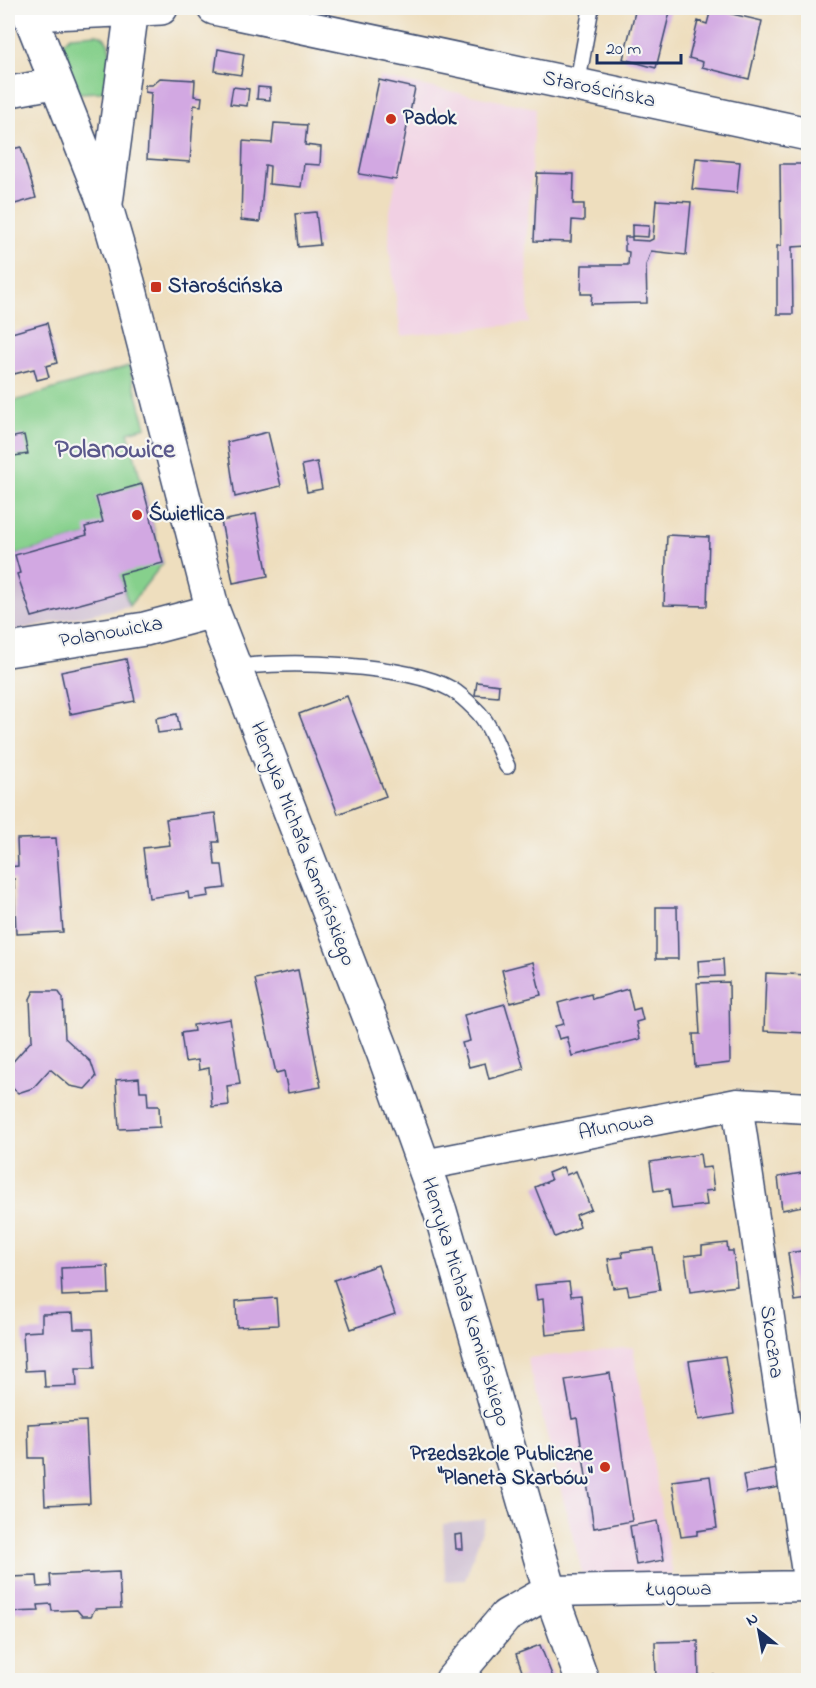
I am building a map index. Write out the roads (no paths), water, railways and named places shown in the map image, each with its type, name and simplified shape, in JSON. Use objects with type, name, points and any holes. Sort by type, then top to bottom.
[{"type":"street","points":[[29,11],[147,8],[106,207]]},
{"type":"street","name":"Starościńska","points":[[214,8],[808,134]]},
{"type":"street","name":"Henryka Michała Kamieńskiego","points":[[29,11],[106,207],[213,611],[233,668],[383,1052],[424,1165],[458,1267],[550,1591],[582,1680]]},
{"type":"street","points":[[8,92],[56,83]]},
{"type":"street","name":"Polanowicka","points":[[8,650],[145,629],[213,611]]},
{"type":"street","name":"Ałunowa","points":[[424,1165],[737,1104],[808,1108]]},
{"type":"street","name":"Skoczna","points":[[737,1104],[808,1579]]},
{"type":"street","name":"Ługowa","points":[[550,1591],[808,1586]]},
{"type":"street","points":[[452,1680],[506,1616],[550,1591]]},
{"type":"lane","points":[[577,86],[591,8]]},
{"type":"lane","points":[[233,668],[256,664],[329,664],[423,678],[452,690],[479,712],[507,766]]},
{"type":"place","name":"Padok","points":[[391,119]]},
{"type":"place","name":"Starościńska","points":[[156,287]]},
{"type":"place","name":"Świetlica","points":[[137,515]]},
{"type":"place","name":"Przedszkole Publiczne \"Planeta Skarbów\"","points":[[605,1467]]},
{"type":"district","name":"Polanowice","points":[[115,450]]}]
